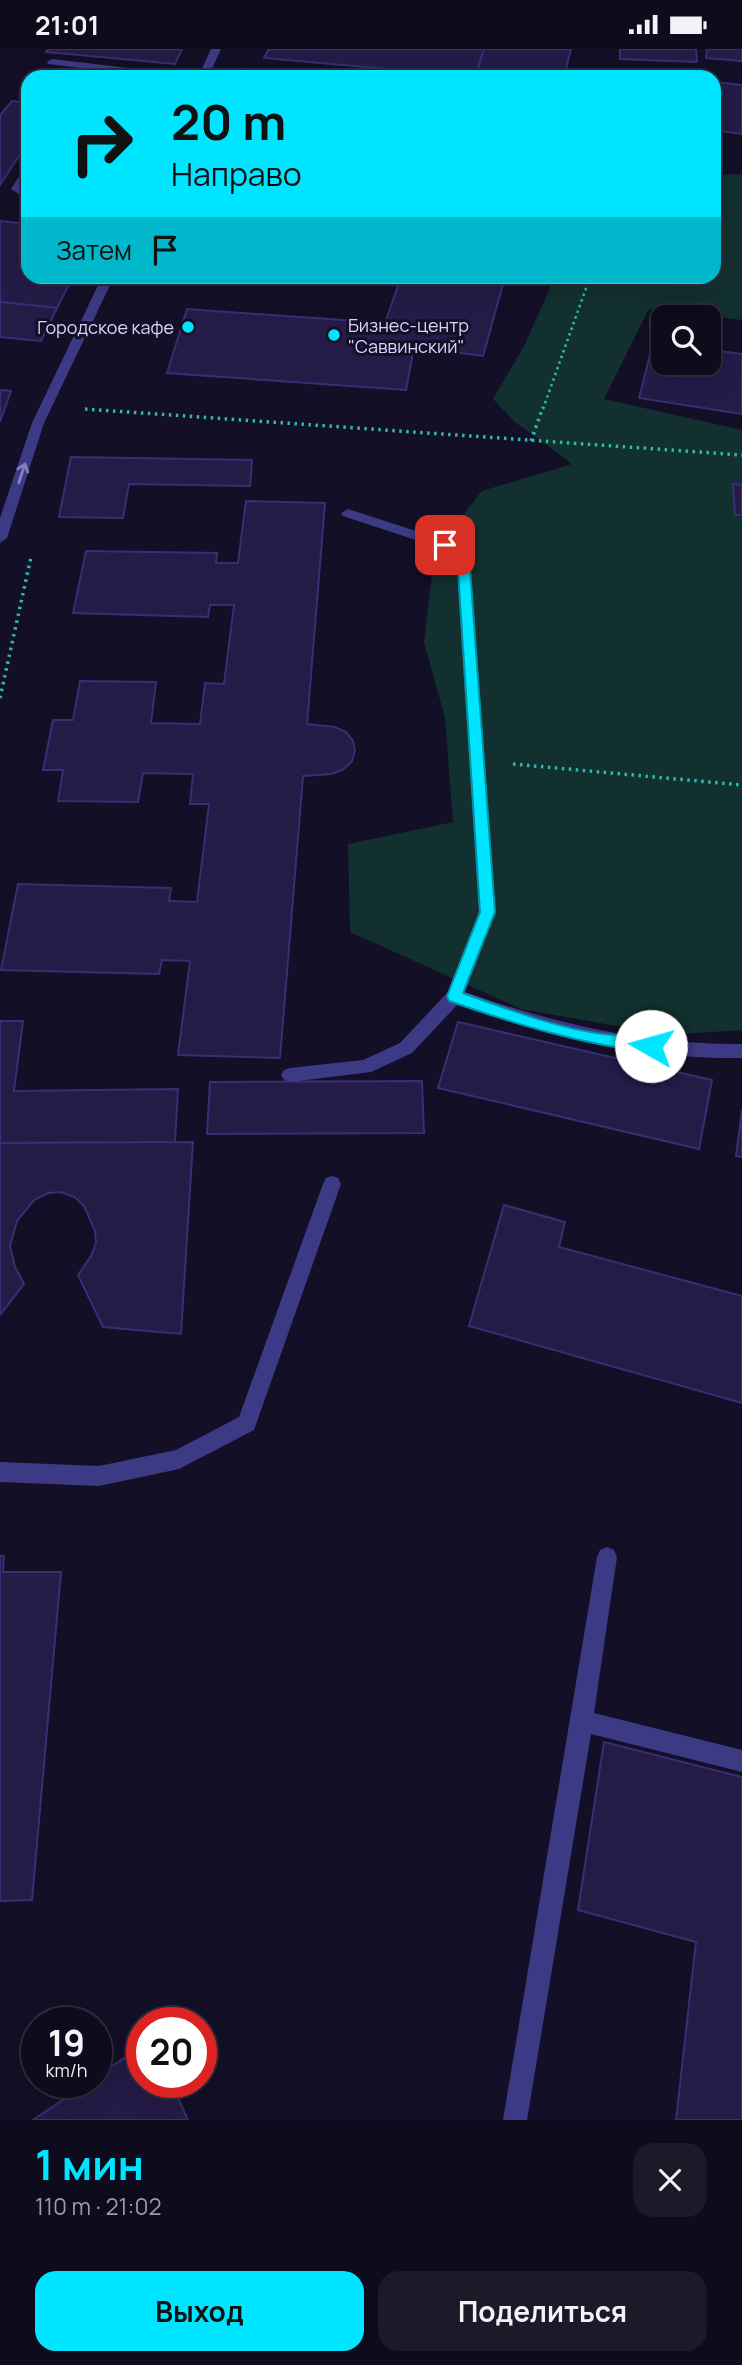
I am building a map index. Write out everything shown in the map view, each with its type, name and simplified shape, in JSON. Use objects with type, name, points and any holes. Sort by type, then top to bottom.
[{"type":"street","points":[[206,70],[216,49]]},
{"type":"street","points":[[52,62],[120,70]]},
{"type":"street","points":[[0,538],[38,423],[105,284]]},
{"type":"street","points":[[290,1075],[365,1067],[406,1048],[433,1022],[454,996],[487,912],[464,569],[445,545],[348,513]]},
{"type":"street","points":[[454,996],[527,1022],[597,1039],[706,1053],[742,1051]]},
{"type":"street","points":[[0,1472],[99,1476],[179,1459],[247,1423],[332,1184]]},
{"type":"street","points":[[515,2120],[607,1557]]},
{"type":"street","points":[[582,1720],[742,1761]]},
{"type":"path","points":[[238,69],[247,70]]},
{"type":"path","points":[[531,441],[587,284]]},
{"type":"path","points":[[80,409],[742,455]]},
{"type":"path","points":[[0,698],[26,575]]},
{"type":"path","points":[[478,761],[742,785]]},
{"type":"green space","points":[[742,174],[742,320],[721,318],[721,305],[651,305],[604,399],[742,430],[742,1030],[667,1035],[521,1009],[350,932],[348,844],[453,822],[445,718],[424,642],[435,550],[482,491],[572,464],[515,422],[493,399],[524,346],[552,284],[721,284],[721,175]]},
{"type":"building","points":[[48,49],[182,49],[175,64],[46,52]]},
{"type":"building","points":[[269,49],[484,49],[477,70],[397,70],[264,58]]},
{"type":"building","points":[[484,49],[571,49],[566,70],[477,70]]},
{"type":"building","points":[[620,49],[696,49],[697,62],[620,59]]},
{"type":"building","points":[[707,49],[742,49],[742,61],[706,58]]},
{"type":"building","points":[[721,83],[742,85],[742,134],[721,131]]},
{"type":"building","points":[[12,101],[21,102],[21,153],[0,185],[0,115]]},
{"type":"building","points":[[0,221],[21,223],[21,284],[69,284],[57,308],[0,302]]},
{"type":"building","name":"Бизнес-центр \"Саввинский\"","points":[[399,284],[503,284],[483,356],[414,347],[406,390],[167,373],[187,309],[385,323]]},
{"type":"building","points":[[0,302],[57,308],[41,341],[0,337]]},
{"type":"building","points":[[651,351],[651,375],[721,375],[721,351],[742,354],[742,414],[639,398]]},
{"type":"building","points":[[0,390],[11,391],[0,422]]},
{"type":"building","points":[[71,457],[252,460],[250,486],[129,484],[123,518],[59,517]]},
{"type":"building","points":[[733,484],[742,485],[742,515],[735,515]]},
{"type":"building","points":[[246,501],[325,503],[307,724],[335,727],[346,732],[353,741],[355,751],[352,761],[344,769],[332,774],[303,776],[280,1058],[178,1055],[190,961],[162,960],[159,974],[1,970],[18,884],[171,888],[169,901],[197,902],[209,804],[190,804],[193,774],[143,773],[138,802],[58,801],[63,770],[43,770],[53,720],[73,720],[80,681],[156,682],[151,723],[200,724],[205,683],[224,684],[234,605],[210,605],[208,617],[73,613],[86,551],[217,553],[216,563],[238,563]]},
{"type":"building","points":[[0,1021],[23,1021],[14,1091],[178,1089],[175,1142],[0,1143]]},
{"type":"building","points":[[458,1022],[712,1080],[699,1149],[438,1088]]},
{"type":"building","points":[[422,1081],[424,1133],[207,1134],[210,1082]]},
{"type":"building","points":[[742,1110],[742,1157],[736,1156]]},
{"type":"building","points":[[193,1142],[181,1334],[103,1327],[78,1275],[91,1256],[96,1243],[95,1231],[84,1206],[75,1197],[60,1192],[48,1193],[34,1200],[17,1221],[10,1246],[15,1267],[24,1284],[0,1315],[0,1143]]},
{"type":"building","points":[[504,1205],[565,1222],[559,1247],[742,1296],[742,1403],[469,1326]]},
{"type":"building","points":[[0,1556],[4,1556],[3,1572],[61,1572],[32,1900],[0,1901]]},
{"type":"building","points":[[604,1742],[742,1777],[742,2120],[676,2120],[696,1942],[578,1910]]},
{"type":"building","points":[[126,2057],[126,2098],[178,2098],[188,2120],[33,2120],[66,2098],[112,2098],[112,2066]]},
{"type":"place","name":"Городское кафе","points":[[188,327]]},
{"type":"place","name":"Бизнес-центр \"Саввинский\"","points":[[334,335]]},
{"type":"route","points":[[445,545],[464,569],[487,912],[454,996],[527,1022],[597,1039],[651,1046]]}]
